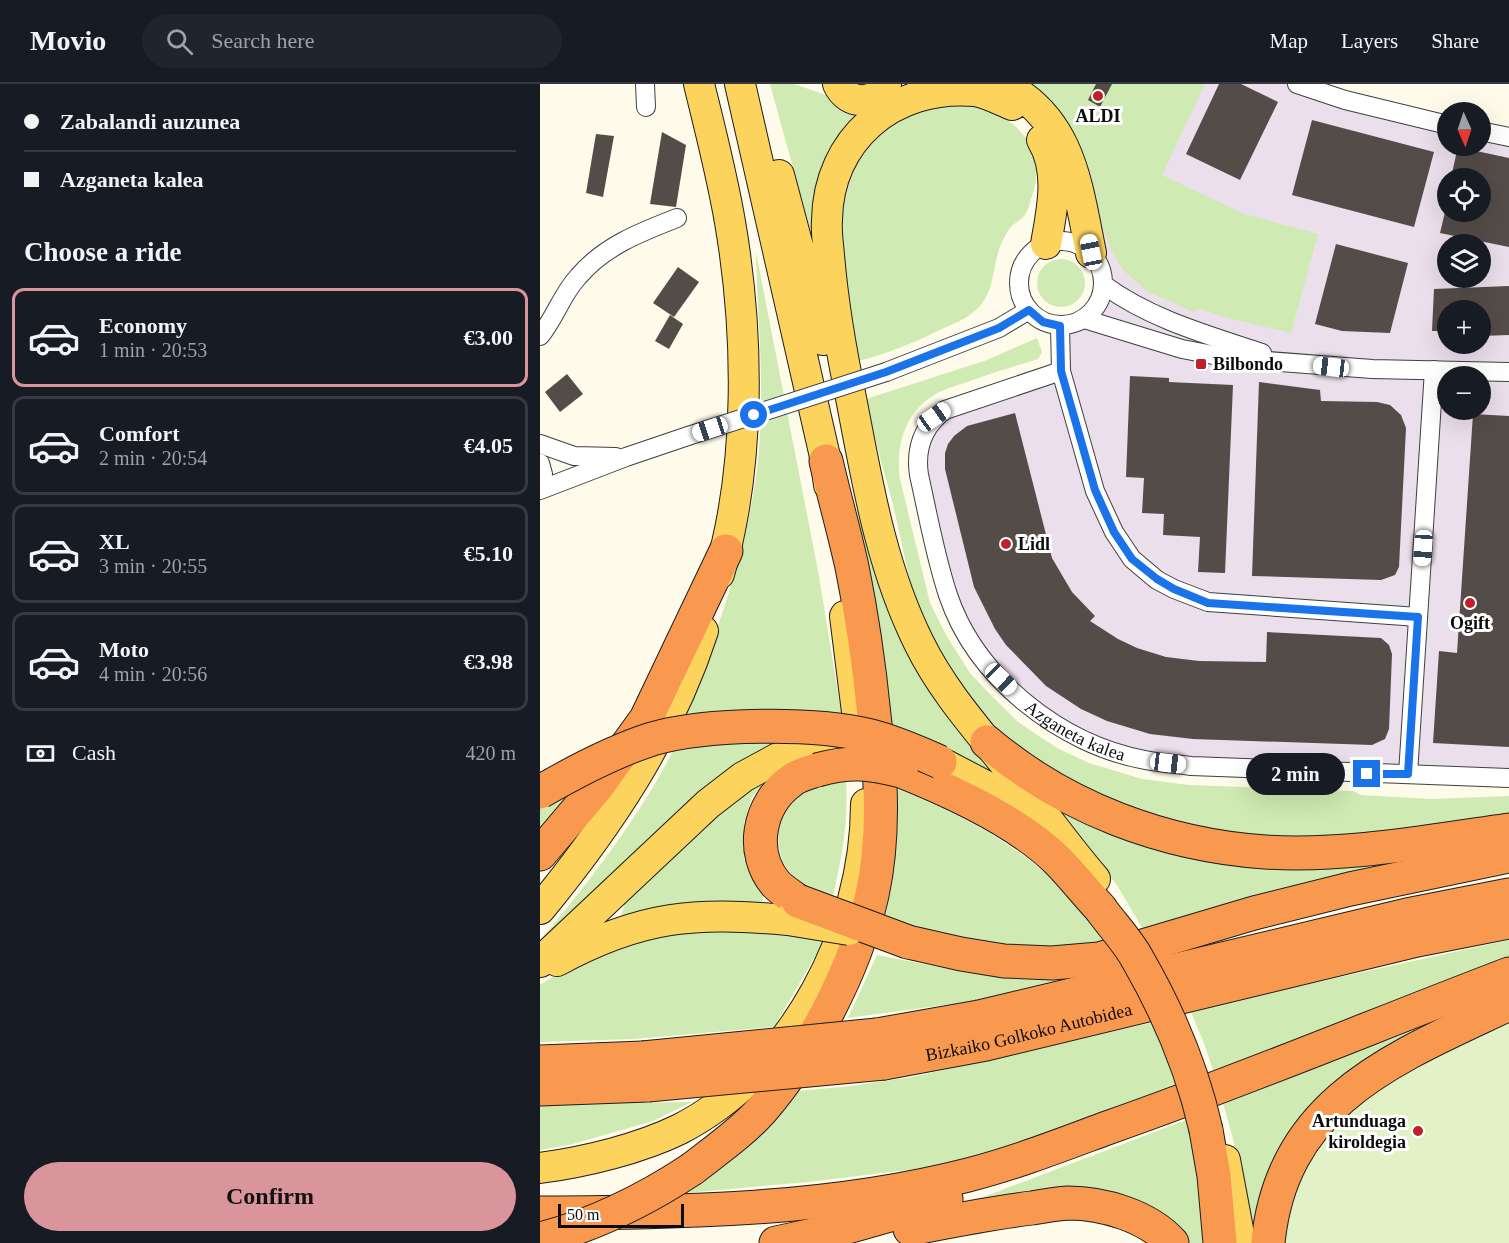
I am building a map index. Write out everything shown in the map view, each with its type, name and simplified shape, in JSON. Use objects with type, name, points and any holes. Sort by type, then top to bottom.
[{"type":"highway","points":[[540,1239],[588,1224],[639,1202],[692,1169],[734,1136],[761,1111],[801,1057],[837,993],[855,951],[872,894],[881,816],[879,760],[870,675],[852,567],[826,461]]},
{"type":"highway","points":[[540,854],[596,788],[646,719],[726,551]]},
{"type":"highway","points":[[540,792],[585,765],[629,747],[673,734],[701,730],[779,727],[854,732],[897,744],[940,762]]},
{"type":"highway","points":[[987,742],[1031,776],[1083,806],[1122,822],[1201,843],[1243,849],[1296,852],[1383,846],[1509,830]]},
{"type":"highway","points":[[1220,1243],[1212,1130],[1166,1017],[1137,958],[1103,901],[1030,839],[958,795],[901,771],[861,763],[840,764],[819,757],[778,792],[768,806],[761,827],[761,856],[767,870],[793,911],[908,942],[1004,961],[1052,963],[1099,959],[1265,911],[1509,856]]},
{"type":"highway","name":"Bizkaiko Golkoko Autobidea","points":[[880,1049],[990,1014],[1407,915],[1509,895]]},
{"type":"highway","name":"Bizkaiko Golkoko Autobidea","points":[[540,1089],[646,1072],[880,1049],[986,1044],[1417,940],[1509,922]]},
{"type":"highway","points":[[540,1213],[686,1212],[738,1209],[865,1195],[967,1175],[1006,1164],[1177,1104],[1509,974]]},
{"type":"highway","points":[[1268,1243],[1270,1220],[1283,1174],[1307,1133],[1326,1111],[1376,1073],[1432,1041],[1509,1004]]},
{"type":"highway","name":"Bizkaiko Golkoko Autobidea","points":[[540,1062],[646,1072]]},
{"type":"highway","points":[[776,1243],[837,1230],[929,1205],[1012,1176],[1102,1140],[1177,1104]]},
{"type":"highway","points":[[831,1243],[1013,1210],[1068,1203],[1110,1208],[1141,1221],[1165,1235],[1172,1243]]},
{"type":"main road","points":[[540,909],[591,844],[643,767],[675,702],[702,634],[726,551],[741,460],[743,380],[740,291],[728,211],[699,84]]},
{"type":"main road","points":[[540,1168],[600,1156],[679,1129],[721,1104],[767,1062],[796,1024],[818,987],[851,906],[861,857],[866,820],[866,784],[826,461],[740,84]]},
{"type":"main road","points":[[752,84],[885,554],[918,643],[955,702],[1064,842],[1103,901]]},
{"type":"main road","points":[[838,84],[845,94],[861,101],[870,100],[891,86]]},
{"type":"main road","points":[[974,84],[1033,104],[1053,126],[1066,150],[1078,191],[1091,252]]},
{"type":"main road","points":[[868,489],[840,343],[827,219],[830,194],[842,156],[855,134],[872,115],[892,102],[919,93],[943,88],[1007,94],[1046,146],[1053,166],[1053,196],[1046,244]]},
{"type":"main road","points":[[540,962],[708,804],[744,777],[778,758],[819,757],[842,743],[866,745],[940,762],[1024,806],[1064,842]]},
{"type":"main road","points":[[540,970],[591,942],[662,920],[793,911]]},
{"type":"main road","points":[[1212,1130],[1238,1229],[1239,1243]]},
{"type":"street","points":[[645,84],[646,107]]},
{"type":"street","points":[[1297,84],[1345,100],[1437,122]]},
{"type":"street","points":[[1491,133],[1509,137]]},
{"type":"street","points":[[540,336],[577,278],[604,252],[639,232],[678,218]]},
{"type":"street","points":[[1070,242],[1091,252],[1101,267],[1104,285],[1098,304],[1084,319],[1074,324],[1060,326],[1043,322],[1029,310],[1019,290],[1019,278],[1022,267],[1036,249],[1046,244],[1070,242]]},
{"type":"street","points":[[1104,285],[1129,301],[1191,330],[1289,362]]},
{"type":"street","points":[[540,490],[626,457],[886,372],[999,328],[1029,310]]},
{"type":"street","points":[[1084,319],[1182,349],[1229,358],[1372,369],[1509,372]]},
{"type":"street","points":[[1060,326],[1061,371],[1095,490],[1114,532],[1132,559],[1174,589],[1208,603],[1418,617]]},
{"type":"street","points":[[1408,774],[1434,370]]},
{"type":"street","name":"Azganeta kalea","points":[[1061,371],[945,410],[934,417],[924,431],[919,448],[919,475],[948,596],[973,644],[985,661],[1029,706],[1068,732],[1096,745],[1145,760],[1191,766],[1509,778]]},
{"type":"street","points":[[542,441],[559,452],[574,456],[626,457]]},
{"type":"street","points":[[540,463],[543,474],[540,481]]},
{"type":"shaded area","points":[[1002,84],[1297,84],[1437,122],[1437,156],[1491,156],[1491,133],[1509,137],[1509,778],[1145,760],[1047,719],[963,627],[917,459],[945,410],[1047,377],[1068,325],[1092,313],[1102,295],[1103,276],[1066,150]]},
{"type":"green space","points":[[770,84],[794,84],[829,96],[859,112],[845,126],[831,151],[817,255]]},
{"type":"green space","points":[[1016,84],[1205,84],[1162,175],[1244,214],[1318,234],[1291,333],[1200,309],[1194,312],[1148,292],[1123,270],[1112,252],[1099,217]]},
{"type":"green space","points":[[971,104],[987,109],[1014,125],[1032,149],[1036,163],[1036,179],[1027,211],[1010,228],[1001,244],[992,282],[980,306],[962,320],[923,338],[859,361],[846,271],[842,220],[845,197],[856,163],[882,126],[923,108]]},
{"type":"green space","points":[[756,252],[819,576],[842,718],[683,720],[733,580],[751,508],[757,472],[761,389]]},
{"type":"green space","points":[[1056,259],[1066,259],[1081,269],[1085,283],[1084,292],[1075,303],[1066,307],[1056,307],[1041,297],[1037,288],[1037,278],[1047,263]]},
{"type":"green space","points":[[1037,338],[1042,352],[1038,359],[948,388],[924,402],[904,431],[899,454],[900,479],[930,603],[946,635],[970,673],[988,692],[1017,721],[1059,749],[1089,763],[1142,779],[1189,785],[1353,791],[1361,795],[1432,799],[1509,796],[1509,815],[1329,836],[1269,837],[1233,834],[1162,817],[1093,792],[1027,756],[986,720],[951,672],[931,636],[917,602],[866,399],[987,360]]},
{"type":"green space","points":[[854,489],[1004,781],[891,729]]},
{"type":"green space","points":[[800,739],[540,947],[540,941],[596,871],[631,822],[676,745]]},
{"type":"green space","points":[[583,777],[540,829],[540,803]]},
{"type":"green space","points":[[766,781],[752,797],[744,823],[744,859],[763,895],[762,904],[725,902],[691,904],[657,908],[621,916],[625,902],[749,786]]},
{"type":"green space","points":[[846,782],[847,797],[845,827],[832,901],[794,877],[784,863],[778,842],[782,820],[793,801],[802,794],[817,788]]},
{"type":"green space","points":[[895,788],[972,823],[1009,845],[1061,888],[1111,945],[1095,948],[1005,947],[910,926],[879,916]]},
{"type":"green space","points":[[1045,797],[1130,834],[1414,853],[1145,933],[1117,885]]},
{"type":"green space","points":[[719,928],[777,932],[824,941],[774,1027],[634,1039],[540,1042],[540,985],[562,971],[657,932]]},
{"type":"green space","points":[[1509,940],[1509,964],[1214,1073],[1190,1010]]},
{"type":"green space","points":[[877,955],[969,973],[1018,976],[1086,975],[998,996],[848,1018]]},
{"type":"green space","points":[[1509,993],[1259,1243],[1247,1243],[1240,1173],[1223,1104]]},
{"type":"green space","name":"Artunduaga kiroldegia","points":[[1509,1019],[1509,1243],[1282,1243],[1284,1222],[1308,1156],[1350,1108],[1417,1065]]},
{"type":"green space","points":[[1155,1022],[1178,1088],[1021,1145],[915,1169],[808,1182],[663,1195],[771,1120],[799,1091],[912,1077]]},
{"type":"green space","points":[[692,1102],[653,1121],[573,1144],[540,1150],[540,1104]]},
{"type":"green space","points":[[1186,1120],[1198,1161],[1209,1243],[1187,1243],[1139,1210],[944,1212]]},
{"type":"building","name":"ALDI","points":[[1096,84],[1112,84],[1100,107],[1088,100]]},
{"type":"building","points":[[1219,84],[1241,84],[1278,102],[1240,180],[1186,154]]},
{"type":"building","points":[[1312,120],[1434,152],[1414,227],[1292,195]]},
{"type":"building","points":[[662,132],[686,145],[676,207],[650,204]]},
{"type":"building","points":[[596,134],[614,136],[603,197],[586,193]]},
{"type":"building","points":[[1491,154],[1509,158],[1509,247],[1491,243],[1491,234],[1440,233],[1443,222],[1491,222],[1491,168],[1453,168],[1456,156],[1491,156]]},
{"type":"building","points":[[1336,244],[1408,263],[1390,333],[1342,331],[1315,324]]},
{"type":"building","points":[[678,267],[699,282],[674,317],[653,303]]},
{"type":"building","points":[[1509,286],[1509,335],[1491,336],[1491,300],[1437,300],[1437,331],[1432,331],[1434,289]]},
{"type":"building","points":[[670,315],[683,324],[669,349],[655,341]]},
{"type":"building","points":[[567,374],[583,394],[560,412],[545,392]]},
{"type":"building","points":[[1130,376],[1169,378],[1169,382],[1233,385],[1225,573],[1198,572],[1200,537],[1163,535],[1164,514],[1142,513],[1144,478],[1126,477]]},
{"type":"building","points":[[1259,382],[1320,390],[1321,401],[1377,402],[1390,405],[1401,415],[1406,428],[1399,567],[1395,575],[1381,580],[1252,576]]},
{"type":"building","points":[[1015,413],[1052,558],[1072,592],[1095,616],[1090,621],[1137,648],[1166,657],[1199,661],[1266,662],[1267,632],[1381,638],[1389,645],[1392,654],[1389,729],[1385,739],[1372,745],[1193,739],[1150,734],[1107,721],[1081,709],[1046,686],[1006,645],[995,629],[974,587],[945,469],[945,453],[954,436],[967,426]]},
{"type":"building","points":[[1491,415],[1509,416],[1509,747],[1433,743],[1439,651],[1457,653],[1473,420],[1491,420]]},
{"type":"place","name":"ALDI","points":[[1098,96]]},
{"type":"place","name":"Bilbondo","points":[[1201,364]]},
{"type":"place","name":"Lidl","points":[[1006,544]]},
{"type":"place","name":"Ogift","points":[[1470,603]]},
{"type":"place","name":"Artunduaga kiroldegia","points":[[1418,1131]]},
{"type":"route","points":[[754,415],[886,372],[999,328],[1029,310],[1043,322],[1060,326],[1061,371],[1095,490],[1114,532],[1132,559],[1174,589],[1208,603],[1418,617],[1408,774],[1367,774]]}]
